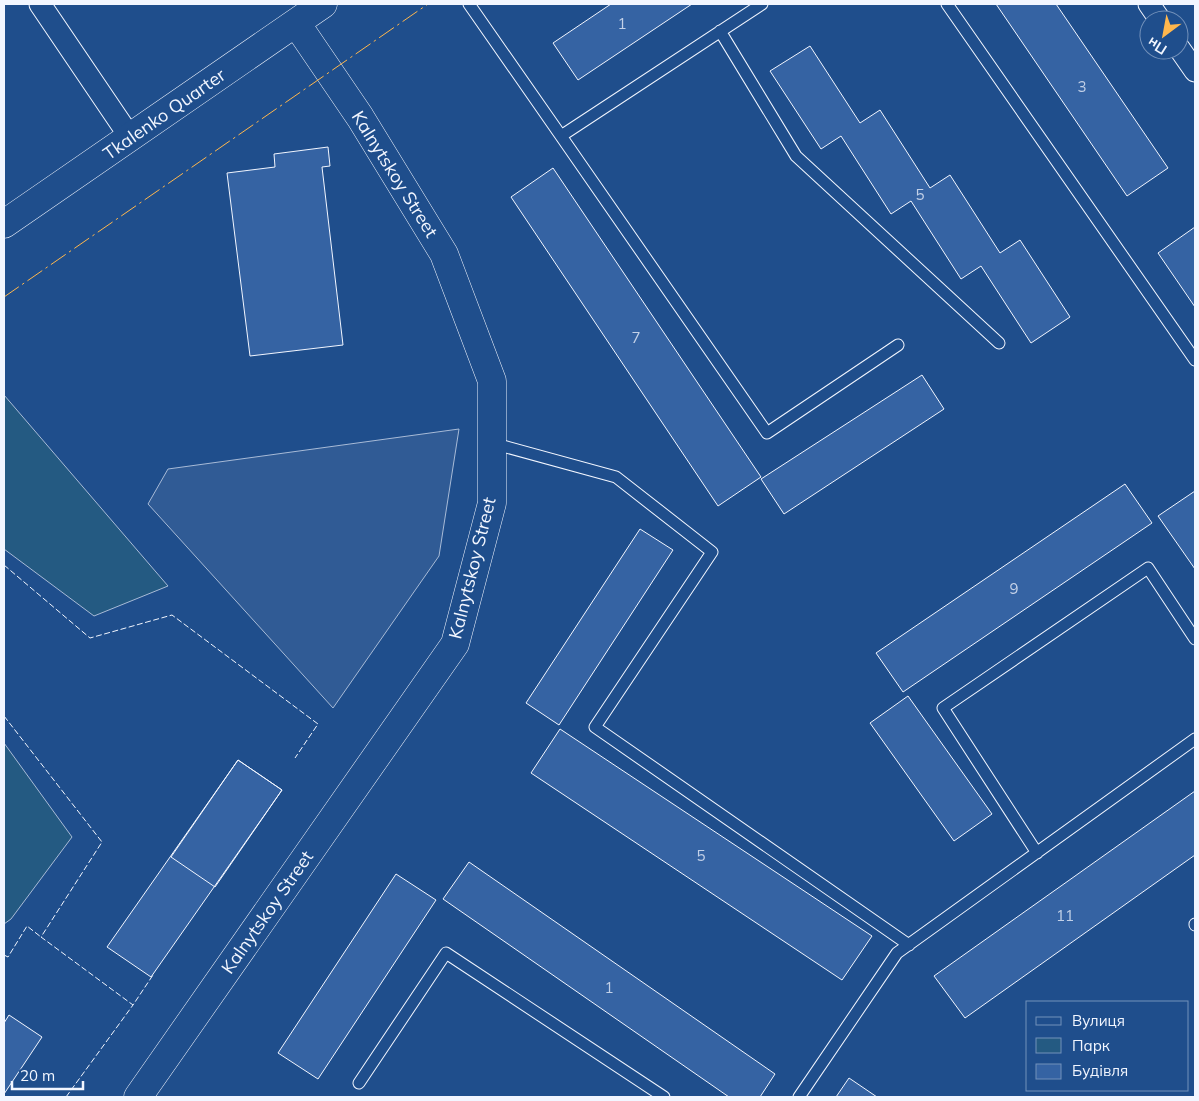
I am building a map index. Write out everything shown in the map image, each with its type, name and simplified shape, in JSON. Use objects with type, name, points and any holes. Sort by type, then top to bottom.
[{"type":"street","points":[[40,4],[130,137]]},
{"type":"street","name":"Tkalenko Quarter","points":[[4,224],[323,4]]},
{"type":"street","name":"Kalnytskoy Street","points":[[138,1097],[455,644],[492,503],[492,381],[444,254],[360,116],[296,22]]},
{"type":"street","points":[[1187,60],[1195,71]]},
{"type":"lane","points":[[469,4],[767,433],[898,345]]},
{"type":"lane","points":[[561,136],[762,4]]},
{"type":"lane","points":[[947,4],[1195,360]]},
{"type":"lane","points":[[720,31],[796,156],[1000,343]]},
{"type":"lane","points":[[492,443],[616,477],[712,552],[595,727],[910,945]]},
{"type":"lane","points":[[1037,853],[943,708],[1148,568],[1195,639]]},
{"type":"lane","points":[[799,1097],[897,953],[1195,739]]},
{"type":"lane","points":[[359,1084],[446,953],[664,1097]]},
{"type":"green space","points":[[4,395],[168,586],[94,616],[4,549]]},
{"type":"green space","points":[[4,743],[72,837],[11,919],[4,924]]},
{"type":"shaded area","points":[[459,429],[439,556],[333,708],[148,504],[168,469]]},
{"type":"building","points":[[611,4],[692,4],[578,80],[553,43]]},
{"type":"building","points":[[996,4],[1056,4],[1168,168],[1127,196]]},
{"type":"building","points":[[810,46],[860,123],[880,110],[930,188],[950,175],[1000,253],[1020,240],[1070,317],[1031,343],[981,266],[961,279],[911,201],[891,214],[841,136],[821,149],[770,71]]},
{"type":"building","points":[[328,147],[330,166],[322,167],[343,345],[250,356],[227,173],[275,167],[274,154]]},
{"type":"building","points":[[553,168],[761,477],[718,506],[511,197]]},
{"type":"building","points":[[1195,227],[1195,307],[1158,253]]},
{"type":"building","points":[[922,375],[944,409],[784,514],[761,479]]},
{"type":"building","points":[[1125,484],[1152,523],[903,692],[876,653]]},
{"type":"building","points":[[1195,491],[1195,569],[1158,516]]},
{"type":"building","points":[[640,529],[673,550],[559,725],[526,703]]},
{"type":"building","points":[[908,696],[992,814],[954,841],[870,723]]},
{"type":"building","points":[[560,729],[872,936],[842,980],[531,773]]},
{"type":"building","points":[[238,760],[282,790],[151,977],[107,947]]},
{"type":"building","points":[[238,760],[282,790],[215,887],[171,857]]},
{"type":"building","points":[[1195,791],[1195,855],[965,1018],[934,976]]},
{"type":"building","points":[[469,862],[775,1074],[760,1097],[729,1097],[443,899]]},
{"type":"building","points":[[396,874],[436,900],[318,1079],[278,1053]]},
{"type":"building","points":[[9,1015],[42,1037],[4,1094],[4,1023]]},
{"type":"building","points":[[849,1078],[877,1097],[836,1097]]},
{"type":"fence","points":[[4,565],[90,638],[172,615],[318,724],[295,758]]},
{"type":"fence","points":[[4,716],[102,842],[41,937],[133,1005],[153,975]]},
{"type":"fence","points":[[4,955],[8,957],[27,926],[41,937]]},
{"type":"fence","points":[[66,1097],[133,1005]]},
{"type":"power","points":[[4,297],[428,4]]}]
